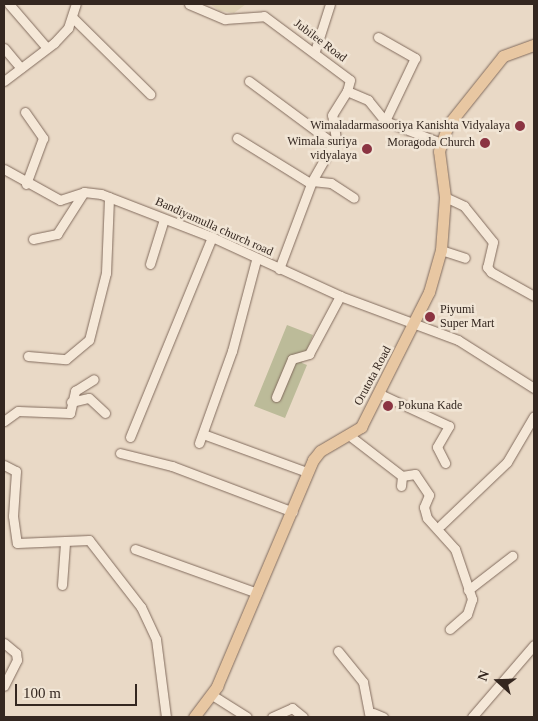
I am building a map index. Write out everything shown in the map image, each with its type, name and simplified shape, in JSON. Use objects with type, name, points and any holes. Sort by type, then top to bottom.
[{"type":"main road","points":[[439,142],[466,99],[503,56],[534,44]]},
{"type":"main road","name":"Orutota Road","points":[[194,717],[204,712],[294,512],[308,472],[320,451],[350,436],[361,427],[380,394],[436,276],[441,250],[445,197],[439,142]]},
{"type":"street","points":[[9,4],[47,48]]},
{"type":"street","points":[[4,82],[47,48],[68,28],[76,4]]},
{"type":"street","name":"Jubilee Road","points":[[189,4],[225,19],[264,16],[315,51],[350,80],[346,91]]},
{"type":"street","points":[[315,51],[330,4]]},
{"type":"street","points":[[72,17],[150,94]]},
{"type":"street","points":[[378,37],[415,58],[385,121]]},
{"type":"street","points":[[4,48],[21,68]]},
{"type":"street","points":[[249,81],[334,144]]},
{"type":"street","points":[[279,269],[311,182],[334,144],[332,115],[346,91],[368,100],[385,121],[439,142]]},
{"type":"street","points":[[24,112],[43,138],[26,184]]},
{"type":"street","points":[[237,138],[311,182],[331,183],[354,198]]},
{"type":"street","name":"Bandiyamulla church road","points":[[4,169],[26,184],[60,200],[84,192],[109,197],[212,238],[256,260],[340,296],[488,355],[534,388]]},
{"type":"street","points":[[33,239],[57,234],[84,192]]},
{"type":"street","points":[[28,356],[66,359],[89,340],[106,273],[109,197]]},
{"type":"street","points":[[445,197],[464,206],[493,242],[487,267],[491,272],[534,296]]},
{"type":"street","points":[[150,264],[164,219]]},
{"type":"street","points":[[130,437],[212,238]]},
{"type":"street","points":[[441,250],[465,258]]},
{"type":"street","points":[[200,443],[232,351],[256,260]]},
{"type":"street","points":[[276,397],[292,359],[309,354],[340,296]]},
{"type":"street","points":[[4,421],[18,411],[70,413],[71,402],[79,387],[94,379]]},
{"type":"street","points":[[380,394],[449,426],[438,447],[445,463]]},
{"type":"street","points":[[71,402],[89,398],[105,413]]},
{"type":"street","points":[[441,525],[507,462],[534,416]]},
{"type":"street","points":[[202,434],[308,472]]},
{"type":"street","points":[[350,436],[402,476],[415,474],[429,495],[424,507],[427,518],[455,549],[471,606],[450,630]]},
{"type":"street","points":[[120,453],[172,466],[294,512]]},
{"type":"street","points":[[4,465],[16,471],[13,516],[17,543],[93,542],[141,607],[156,639],[166,717]]},
{"type":"street","points":[[401,486],[402,476]]},
{"type":"street","points":[[62,585],[64,543]]},
{"type":"street","points":[[135,549],[257,593]]},
{"type":"street","points":[[468,590],[512,556]]},
{"type":"street","points":[[4,643],[16,653],[17,660],[4,686]]},
{"type":"street","points":[[472,717],[534,645]]},
{"type":"street","points":[[338,650],[363,682],[371,715],[383,717]]},
{"type":"street","points":[[212,694],[247,717]]},
{"type":"street","points":[[272,717],[292,708],[303,717]]},
{"type":"shaded area","points":[[210,4],[246,4],[234,13],[220,11]]},
{"type":"green space","points":[[287,325],[313,335],[302,363],[307,365],[285,418],[254,406]]},
{"type":"place","name":"Wimaladarmasooriya Kanishta Vidyalaya","points":[[520,126]]},
{"type":"place","name":"Moragoda Church","points":[[485,143]]},
{"type":"place","name":"Wimala suriya vidyalaya","points":[[367,149]]},
{"type":"place","name":"Piyumi Super Mart","points":[[430,317]]},
{"type":"place","name":"Pokuna Kade","points":[[388,406]]}]
